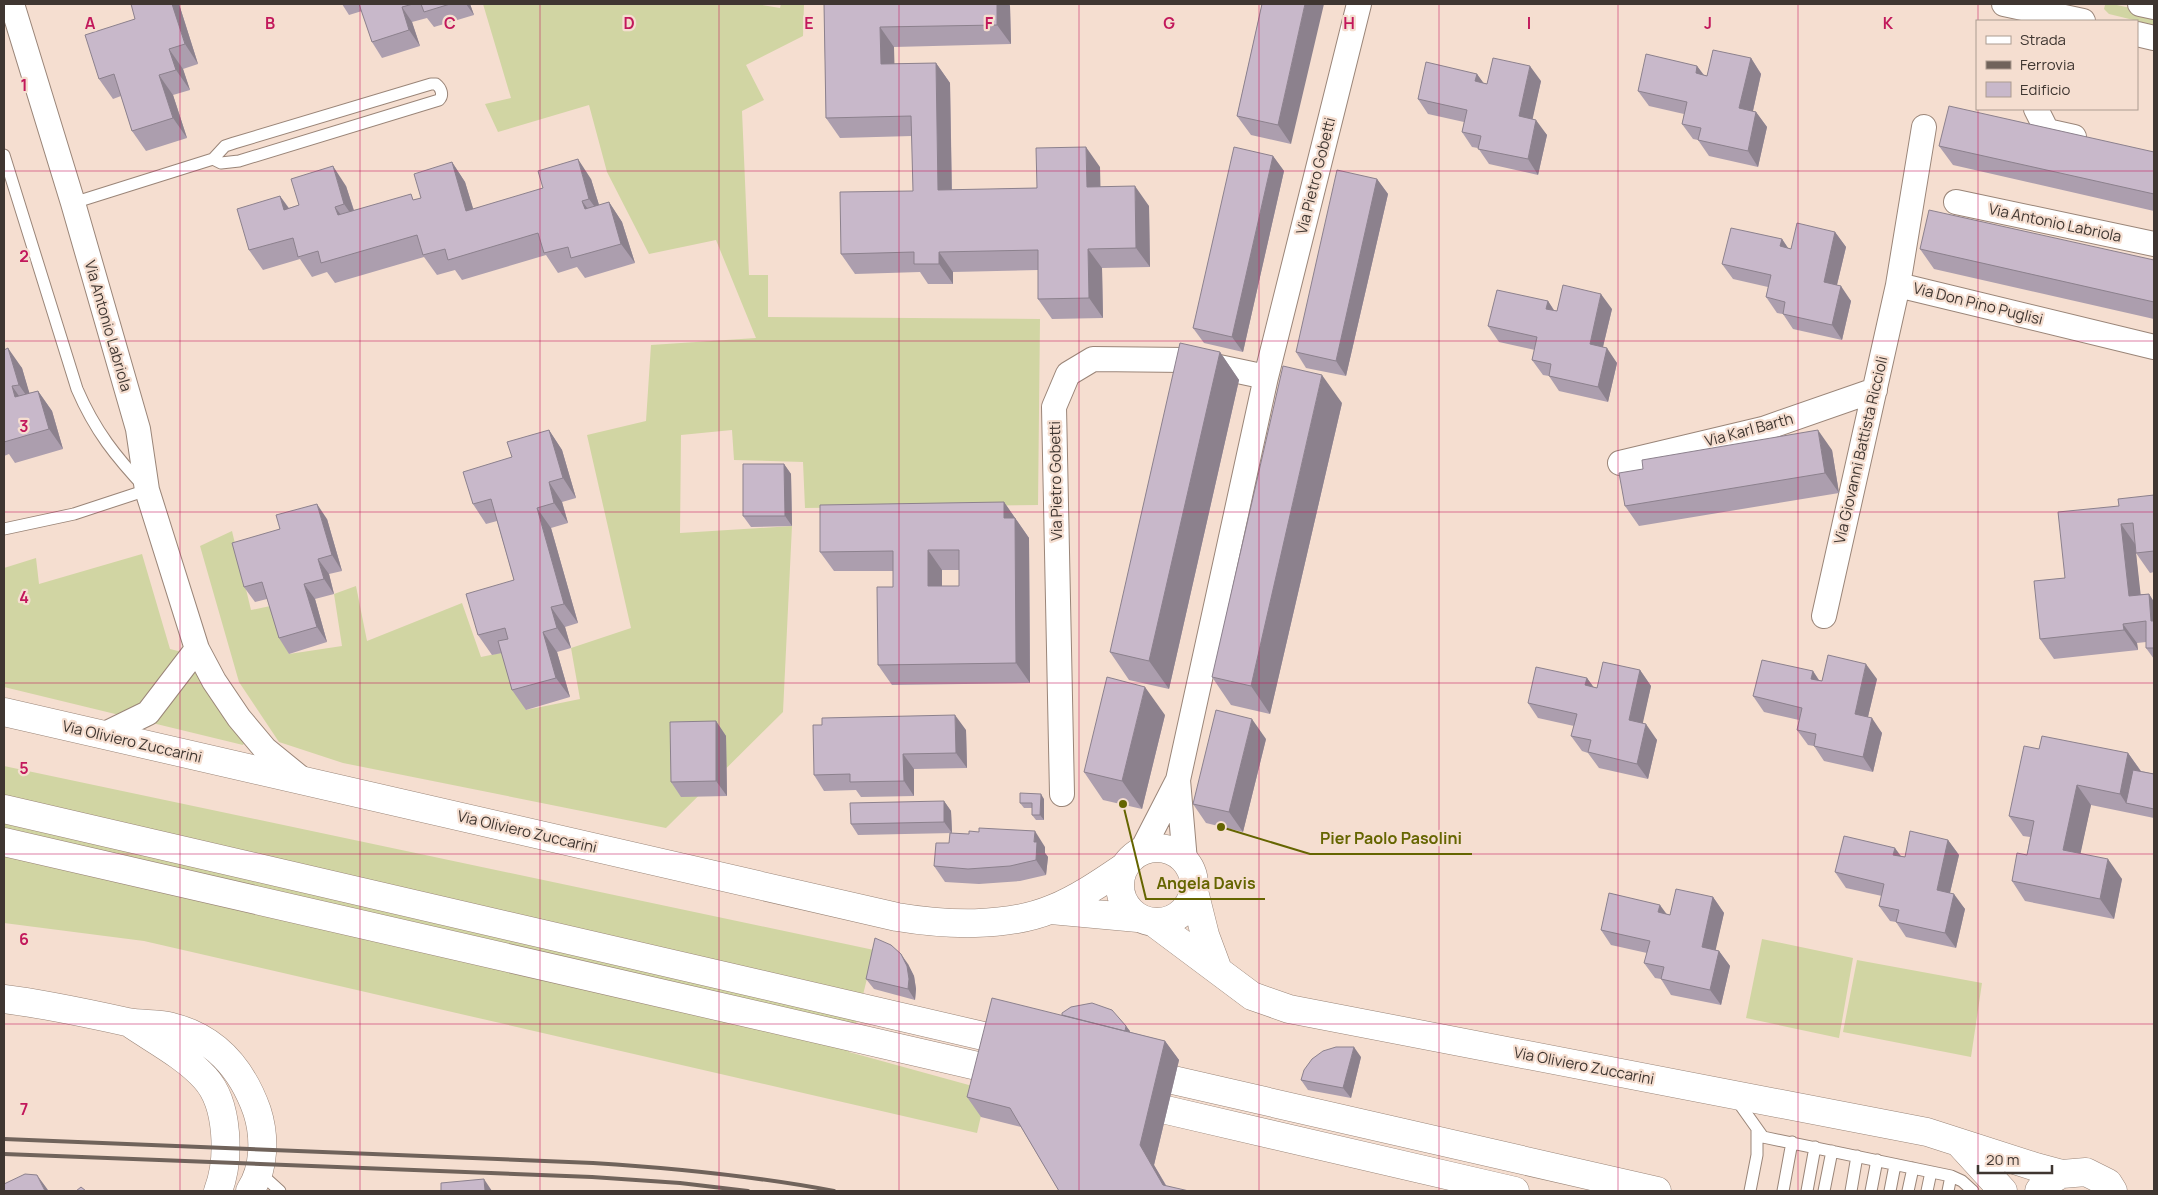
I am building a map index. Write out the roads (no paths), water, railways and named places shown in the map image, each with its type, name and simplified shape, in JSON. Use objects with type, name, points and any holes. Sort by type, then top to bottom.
[{"type":"main road","name":"Via Oliviero Zuccarini","points":[[4,712],[900,918],[978,923],[1003,921],[1051,910],[1100,883],[1152,848],[1165,849],[1185,861]]},
{"type":"main road","points":[[4,810],[1047,1050]]},
{"type":"main road","points":[[4,842],[1040,1081]]},
{"type":"main road","name":"Via Oliviero Zuccarini","points":[[1133,859],[1120,877],[1119,889],[1122,900],[1145,920],[1218,970],[1252,996],[1289,1009],[1927,1132],[2062,1174]]},
{"type":"main road","points":[[1185,861],[1191,870],[1203,928],[1218,970]]},
{"type":"main road","name":"Via Oliviero Zuccarini","points":[[1051,910],[1165,922],[1175,918],[1184,910],[1194,890]]},
{"type":"main road","points":[[4,999],[78,1010],[130,1023],[171,1026],[200,1037],[218,1049],[236,1068],[251,1094],[260,1122],[262,1153],[254,1182]]},
{"type":"main road","points":[[130,1023],[187,1061],[207,1079],[219,1105],[225,1127],[226,1157],[218,1191]]},
{"type":"main road","points":[[1115,1066],[1657,1191]]},
{"type":"main road","points":[[1107,1096],[1515,1191]]},
{"type":"main road","name":"Via Oliviero Zuccarini","points":[[1958,1142],[2003,1191]]},
{"type":"main road","name":"Via Oliviero Zuccarini","points":[[2039,1191],[2045,1182],[2062,1174],[2086,1172],[2108,1184],[2113,1191]]},
{"type":"street","name":"Via Antonio Labriola","points":[[12,4],[73,203],[138,429],[146,490],[197,649],[214,681],[239,718],[265,749],[303,780]]},
{"type":"street","name":"Via Pietro Gobetti","points":[[1185,861],[1178,780],[1266,377],[1359,4]]},
{"type":"street","points":[[2140,4],[2154,7]]},
{"type":"street","points":[[2013,5],[2055,18],[2074,20]]},
{"type":"street","points":[[2138,34],[2154,38]]},
{"type":"street","points":[[2036,110],[2047,131],[2096,141]]},
{"type":"street","name":"Via Don Pino Puglisi","points":[[1924,127],[1898,285],[2154,347]]},
{"type":"street","name":"Via Antonio Labriola","points":[[1956,202],[2154,244]]},
{"type":"street","name":"Via Giovanni Battista Riccioli","points":[[1824,616],[1898,285]]},
{"type":"street","name":"Via Pietro Gobetti","points":[[1062,794],[1054,407],[1068,374],[1093,359],[1186,360],[1266,377]]},
{"type":"street","name":"Via Karl Barth","points":[[1620,462],[1763,429],[1875,390]]},
{"type":"street","points":[[103,735],[148,713],[197,649]]},
{"type":"street","name":"Via Pietro Gobetti","points":[[1133,859],[1178,780]]},
{"type":"lane","points":[[73,203],[212,159],[225,146],[234,143],[431,84],[436,84],[442,92],[439,100],[239,161],[221,163],[212,159]]},
{"type":"lane","points":[[4,155],[77,389],[88,415],[111,450],[146,490],[74,514],[4,529]]},
{"type":"lane","points":[[1734,1095],[1757,1131],[1763,1137],[1951,1176],[1971,1190]]},
{"type":"lane","points":[[1750,1191],[1757,1155],[1757,1131]]},
{"type":"lane","points":[[1783,1191],[1792,1142]]},
{"type":"lane","points":[[1807,1191],[1815,1147]]},
{"type":"lane","points":[[1824,1191],[1832,1151]]},
{"type":"lane","points":[[1850,1191],[1857,1156]]},
{"type":"lane","points":[[1871,1191],[1876,1160]]},
{"type":"lane","points":[[1890,1191],[1895,1164]]},
{"type":"lane","points":[[1908,1191],[1913,1168]]},
{"type":"lane","points":[[1927,1191],[1931,1172]]},
{"type":"lane","points":[[1948,1191],[1951,1176]]},
{"type":"lane","points":[[254,1182],[280,1191]]},
{"type":"railway","points":[[4,1139],[593,1163],[714,1173],[834,1191]]},
{"type":"railway","points":[[4,1154],[592,1177],[680,1183],[748,1191]]},
{"type":"place","name":"Angela Davis","points":[[1123,804]]},
{"type":"place","name":"Pier Paolo Pasolini","points":[[1221,827]]}]
